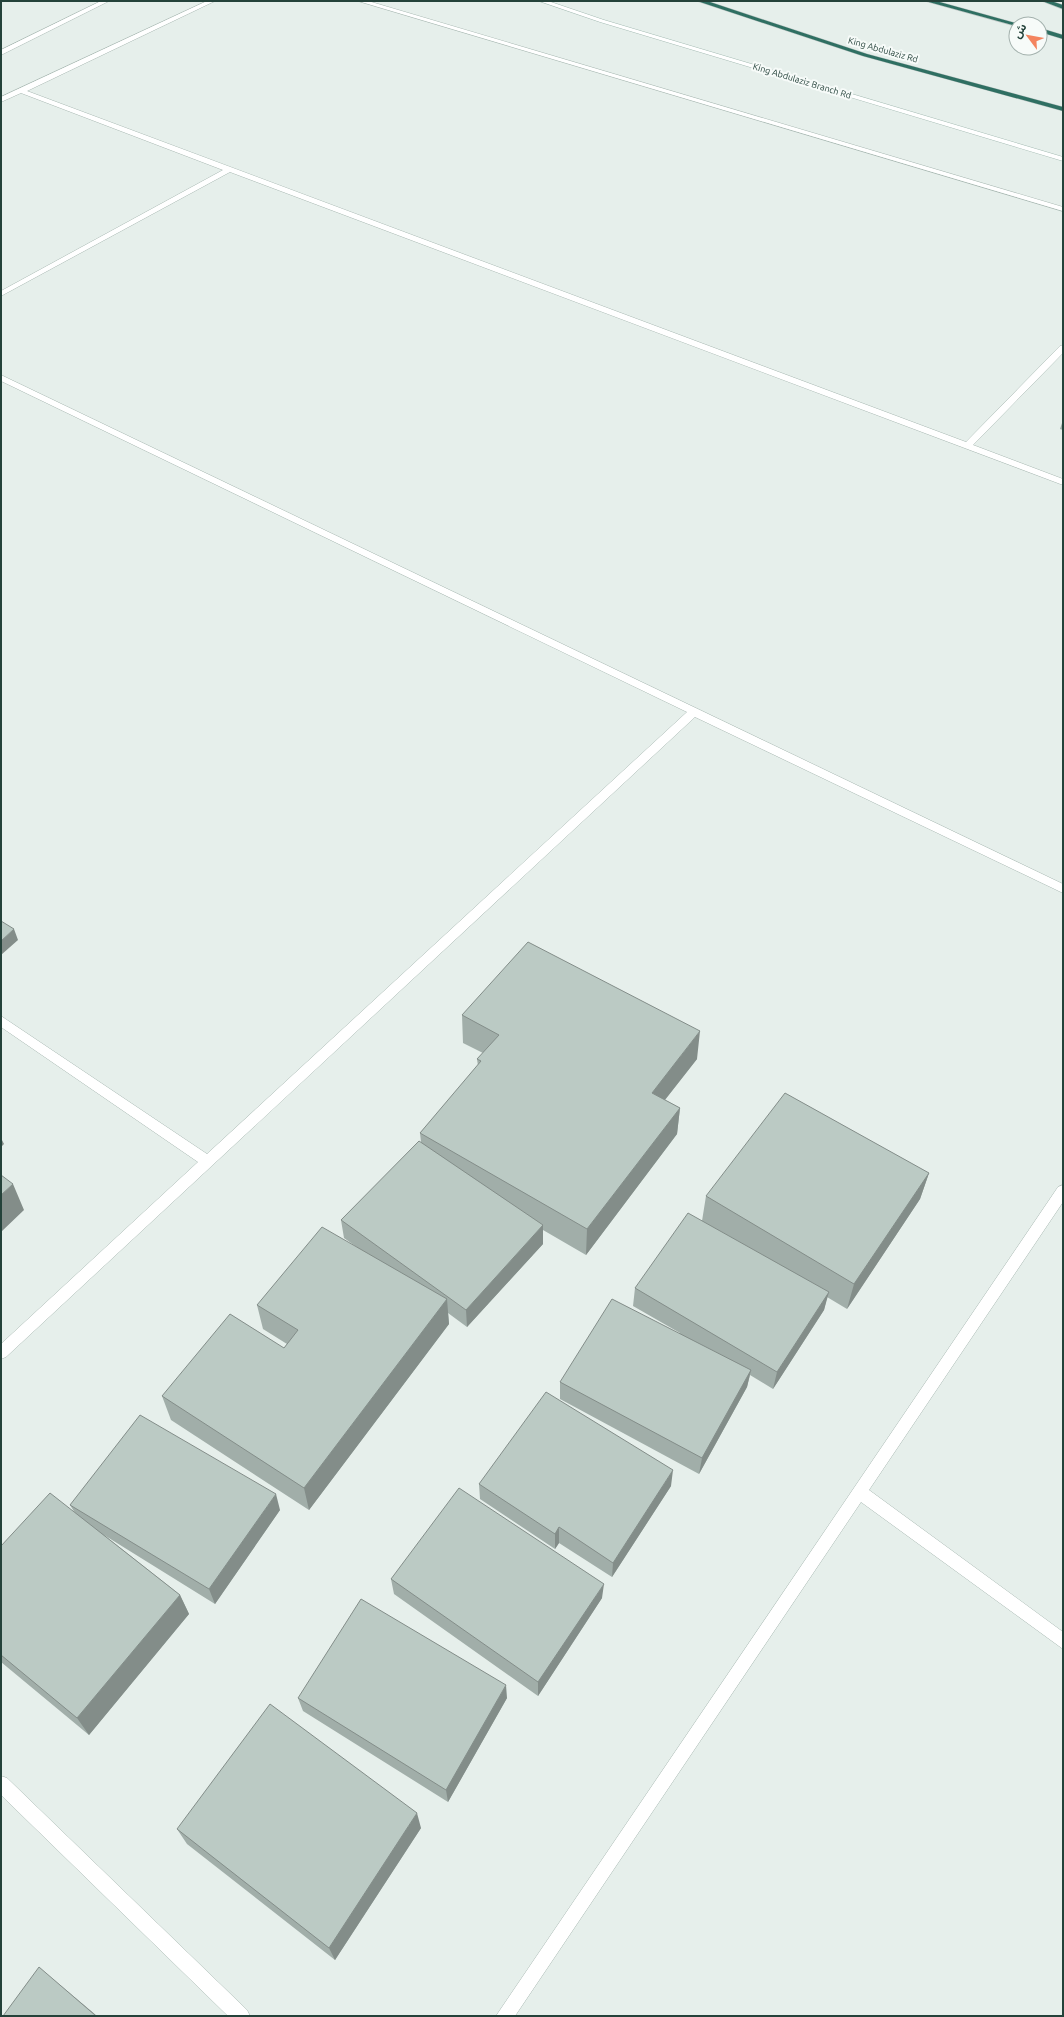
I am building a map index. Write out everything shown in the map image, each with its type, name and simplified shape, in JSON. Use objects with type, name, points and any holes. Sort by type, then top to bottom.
[{"type":"highway","name":"King Abdulaziz Rd","points":[[700,1],[865,55],[1063,109]]},
{"type":"highway","points":[[928,1],[1008,22]]},
{"type":"highway","points":[[1045,1],[1063,7]]},
{"type":"highway","points":[[1048,32],[1063,36]]},
{"type":"street","points":[[1,52],[106,1]]},
{"type":"street","points":[[1,100],[212,1]]},
{"type":"street","points":[[361,1],[1063,209]]},
{"type":"street","name":"King Abdulaziz Branch Rd","points":[[542,1],[602,21],[1063,159]]},
{"type":"street","points":[[21,91],[1063,482]]},
{"type":"street","points":[[1,294],[230,169]]},
{"type":"street","points":[[967,446],[1063,348]]},
{"type":"street","points":[[1,378],[1063,889]]},
{"type":"street","points":[[1,1353],[695,711]]},
{"type":"street","points":[[1,1021],[208,1162]]},
{"type":"street","points":[[505,2016],[1063,1190]]},
{"type":"street","points":[[859,1492],[1063,1641]]},
{"type":"street","points":[[1,1784],[241,2016]]},
{"type":"building","points":[[1,921],[14,929],[1,941]]},
{"type":"building","points":[[528,942],[700,1031],[652,1093],[680,1108],[587,1229],[420,1133],[481,1061],[477,1059],[499,1035],[462,1015]]},
{"type":"building","points":[[785,1093],[929,1173],[854,1284],[706,1196]]},
{"type":"building","points":[[419,1141],[543,1225],[466,1310],[341,1220]]},
{"type":"building","points":[[1,1175],[13,1184],[1,1195]]},
{"type":"building","points":[[688,1213],[829,1292],[777,1372],[635,1288]]},
{"type":"building","points":[[322,1227],[447,1299],[304,1488],[162,1396],[230,1314],[284,1348],[298,1330],[257,1305]]},
{"type":"building","points":[[612,1299],[751,1370],[702,1458],[560,1382]]},
{"type":"building","points":[[546,1392],[673,1470],[613,1563],[559,1527],[555,1534],[479,1484]]},
{"type":"building","points":[[140,1415],[276,1494],[209,1589],[70,1505]]},
{"type":"building","points":[[459,1488],[604,1584],[538,1682],[391,1579]]},
{"type":"building","points":[[50,1493],[180,1595],[77,1718],[1,1655],[1,1546]]},
{"type":"building","points":[[361,1599],[506,1685],[446,1790],[298,1698]]},
{"type":"building","points":[[270,1704],[417,1813],[329,1948],[177,1829]]},
{"type":"building","points":[[39,1967],[96,2016],[3,2016]]}]
